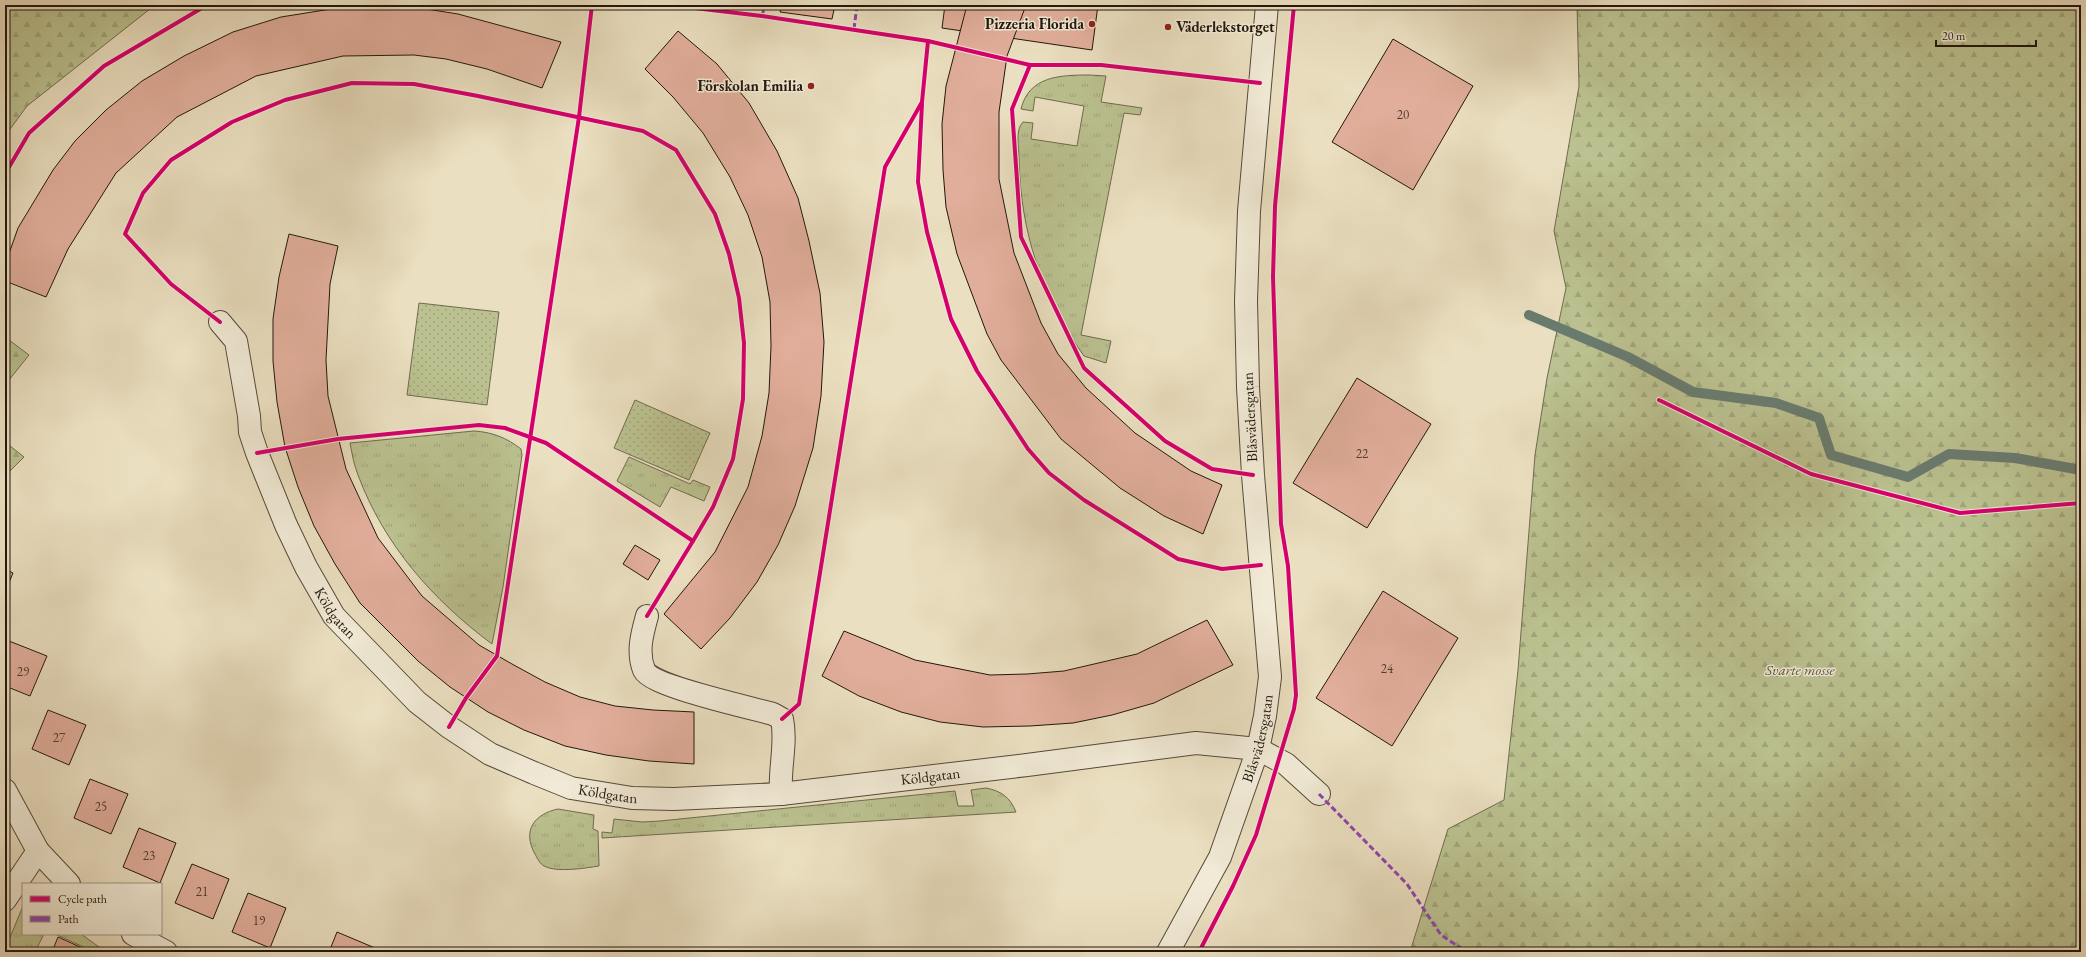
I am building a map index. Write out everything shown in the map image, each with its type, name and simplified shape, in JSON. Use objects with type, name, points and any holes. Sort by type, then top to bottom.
[{"type":"street","name":"Blåsvädersgatan","points":[[1168,952],[1220,857],[1258,749],[1266,716],[1270,678],[1253,468],[1248,387],[1246,301],[1249,211],[1267,5]]},
{"type":"street","name":"Köldgatan","points":[[220,322],[236,340],[249,416],[250,432],[286,525],[306,567],[334,616],[417,702],[449,727],[490,754],[571,788],[632,798],[674,799],[781,794],[1196,743],[1258,749]]},
{"type":"street","points":[[647,616],[640,648],[644,671],[650,677],[677,688],[773,714],[782,719],[784,730],[780,781],[781,794]]},
{"type":"street","points":[[1258,749],[1286,764],[1319,794]]},
{"type":"street","points":[[5,790],[38,851],[68,883]]},
{"type":"street","points":[[5,900],[38,851]]},
{"type":"street","points":[[135,935],[166,952]]},
{"type":"green space","points":[[5,5],[155,5],[27,106],[5,136]]},
{"type":"green space","name":"Svarte mosse","points":[[1577,5],[2081,5],[2081,952],[1410,952],[1448,829],[1504,800],[1518,670],[1535,455],[1547,378],[1566,288],[1554,231],[1579,86]]},
{"type":"green space","points":[[1090,75],[1106,76],[1101,102],[1142,108],[1140,115],[1124,113],[1081,335],[1111,341],[1106,363],[1084,356],[1069,334],[1056,310],[1045,287],[1036,262],[1029,237],[1020,184],[1018,139],[1019,129],[1023,122],[1033,123],[1031,139],[1077,146],[1084,106],[1035,97],[1033,111],[1021,109],[1025,98],[1038,84],[1047,80],[1057,77]]},
{"type":"green space","points":[[419,303],[499,312],[487,405],[407,395]]},
{"type":"green space","points":[[5,337],[29,355],[5,385]]},
{"type":"green space","points":[[635,400],[710,433],[689,480],[614,448]]},
{"type":"green space","points":[[474,431],[493,434],[505,439],[521,449],[522,455],[503,587],[492,644],[470,627],[431,590],[396,548],[369,501],[353,459],[350,443]]},
{"type":"green space","points":[[5,442],[24,457],[5,476]]},
{"type":"green space","points":[[629,457],[690,484],[693,480],[710,487],[704,501],[671,487],[660,507],[617,481]]},
{"type":"green space","points":[[986,788],[1001,793],[1011,802],[1016,812],[602,838],[602,832],[612,833],[614,819],[642,822],[660,821],[955,791],[958,806],[974,806],[971,790]]},
{"type":"green space","points":[[558,809],[594,815],[593,829],[598,831],[599,866],[563,870],[549,868],[541,864],[531,846],[530,831],[537,819],[542,815]]},
{"type":"green space","points":[[22,908],[22,935],[44,935],[35,952],[16,952],[6,947]]},
{"type":"green space","points":[[57,935],[82,935],[106,952],[94,952]]},
{"type":"building","points":[[782,5],[835,5],[832,19],[780,12]]},
{"type":"building","points":[[945,5],[1098,5],[1092,50],[942,28]]},
{"type":"building","points":[[967,5],[1026,5],[1007,56],[999,112],[999,179],[1014,253],[1041,323],[1058,354],[1086,388],[1135,433],[1191,471],[1222,485],[1203,534],[1164,516],[1120,488],[1061,439],[1001,360],[987,334],[957,254],[946,207],[943,170],[942,124],[946,86]]},
{"type":"building","points":[[375,6],[420,8],[458,14],[561,42],[542,88],[487,69],[446,59],[414,55],[343,56],[256,76],[177,117],[116,173],[68,249],[46,297],[5,281],[5,265],[18,228],[53,170],[75,141],[106,110],[142,81],[184,56],[233,32],[281,17],[331,9]]},
{"type":"building","points":[[678,31],[717,64],[749,103],[777,151],[798,198],[809,241],[820,293],[824,342],[821,396],[813,448],[795,506],[778,545],[757,582],[730,618],[701,649],[664,614],[715,552],[748,487],[762,436],[769,393],[771,346],[770,302],[762,257],[748,215],[730,177],[703,133],[673,97],[645,69]]},
{"type":"building","points":[[1393,39],[1473,86],[1413,190],[1332,142]]},
{"type":"building","points":[[289,234],[338,246],[330,284],[326,360],[328,396],[346,469],[378,538],[422,596],[479,645],[545,682],[580,697],[615,706],[694,712],[694,764],[649,761],[606,755],[565,746],[524,730],[488,712],[450,687],[418,661],[360,603],[335,564],[314,526],[298,487],[285,447],[277,402],[273,361],[273,319],[279,277]]},
{"type":"building","points":[[1357,378],[1431,424],[1367,528],[1293,483]]},
{"type":"building","points":[[635,545],[660,560],[648,580],[623,564]]},
{"type":"building","points":[[5,569],[13,573],[5,592]]},
{"type":"building","points":[[1383,591],[1458,638],[1392,746],[1316,698]]},
{"type":"building","points":[[1207,620],[1233,665],[1154,703],[1112,715],[1073,723],[983,727],[940,722],[901,712],[859,696],[822,676],[844,631],[915,660],[990,675],[1027,674],[1064,671],[1137,654]]},
{"type":"building","points":[[9,641],[47,656],[30,696],[5,686],[5,652]]},
{"type":"building","points":[[48,710],[86,725],[69,765],[32,749]]},
{"type":"building","points":[[90,779],[128,794],[111,834],[74,818]]},
{"type":"building","points":[[139,828],[176,843],[160,883],[123,867]]},
{"type":"building","points":[[192,864],[229,879],[213,919],[175,903]]},
{"type":"building","points":[[248,893],[286,908],[270,948],[232,932]]},
{"type":"building","points":[[337,932],[375,948],[373,952],[329,952]]},
{"type":"building","points":[[58,937],[91,952],[52,952]]},
{"type":"waterway","points":[[1529,315],[1628,357],[1693,392],[1776,403],[1819,418],[1831,455],[1908,477],[1949,454],[2015,458],[2081,470]]},
{"type":"marked path","points":[[762,16],[765,5]]},
{"type":"marked path","points":[[854,29],[857,5]]},
{"type":"marked path","points":[[857,6],[866,5]]},
{"type":"marked path","points":[[1319,794],[1407,884],[1441,935],[1467,952]]},
{"type":"cycle path","points":[[5,174],[29,133],[104,66],[207,5]]},
{"type":"cycle path","points":[[449,727],[466,698],[497,656],[579,117],[592,5]]},
{"type":"cycle path","points":[[669,5],[762,16],[928,41],[922,102],[885,167],[799,704],[782,719]]},
{"type":"cycle path","points":[[1199,952],[1233,886],[1256,835],[1294,709],[1296,695],[1288,566],[1281,524],[1273,277],[1275,206],[1294,5]]},
{"type":"cycle path","points":[[928,41],[1030,65]]},
{"type":"cycle path","points":[[1253,475],[1212,469],[1165,441],[1084,368],[1021,237],[1012,109],[1030,65],[1101,65],[1260,83]]},
{"type":"cycle path","points":[[220,322],[171,284],[125,234],[143,193],[171,160],[232,122],[285,100],[352,83],[414,84],[643,131],[676,150],[715,214],[729,254],[739,298],[744,343],[743,399],[733,459],[713,507],[693,541]]},
{"type":"cycle path","points":[[922,104],[918,182],[927,232],[951,319],[977,371],[1028,449],[1049,473],[1084,500],[1178,559],[1222,569],[1261,565]]},
{"type":"cycle path","points":[[1659,400],[1811,474],[1960,513],[2081,503]]},
{"type":"cycle path","points":[[257,453],[338,439],[479,425],[505,428],[546,443],[693,541],[647,616]]},
{"type":"place","name":"Pizzeria Florida","points":[[1092,24]]},
{"type":"place","name":"Väderlekstorget","points":[[1168,27]]},
{"type":"place","name":"Förskolan Emilia","points":[[811,86]]}]
